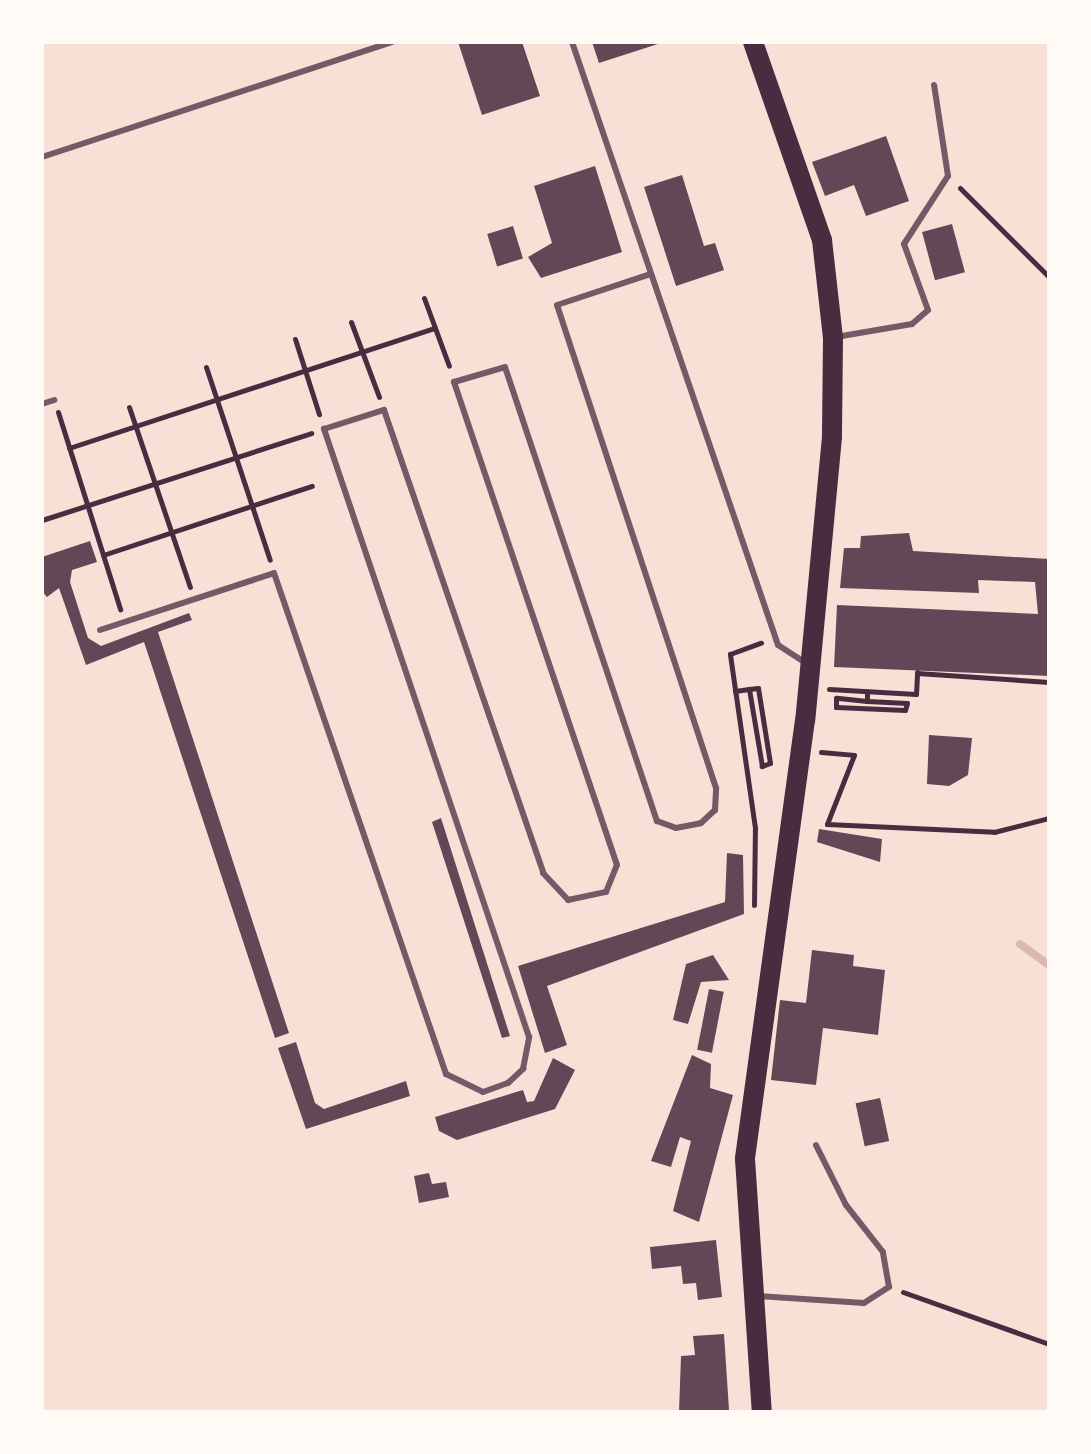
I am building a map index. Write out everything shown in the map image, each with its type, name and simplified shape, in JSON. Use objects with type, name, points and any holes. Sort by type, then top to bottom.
[{"type":"main road","points":[[753,42],[822,240],[833,338],[832,437],[810,666],[748,1105],[745,1159],[762,1412]]},
{"type":"lane","points":[[42,157],[392,42]]},
{"type":"lane","points":[[572,42],[778,645],[810,666]]},
{"type":"lane","points":[[833,338],[912,324],[928,310],[904,244],[948,176],[934,85]]},
{"type":"lane","points":[[100,630],[274,573],[446,1074],[483,1092],[508,1083],[523,1069],[529,1037],[324,429],[384,410],[543,873],[568,900],[596,896],[614,882],[617,865],[454,382],[505,367],[657,821],[676,828],[701,823],[715,810],[716,788],[557,305],[651,274]]},
{"type":"lane","points":[[42,404],[54,400]]},
{"type":"lane","points":[[755,1295],[864,1303],[889,1287],[883,1252],[846,1205],[816,1145]]},
{"type":"path","points":[[948,176],[1049,277]]},
{"type":"path","points":[[424,298],[454,382]]},
{"type":"path","points":[[351,322],[384,410]]},
{"type":"path","points":[[69,448],[136,429],[435,328]]},
{"type":"path","points":[[42,520],[324,429],[295,339]]},
{"type":"path","points":[[206,367],[274,573]]},
{"type":"path","points":[[54,400],[124,622]]},
{"type":"path","points":[[129,407],[194,599]]},
{"type":"path","points":[[103,555],[312,486]]},
{"type":"path","points":[[824,689],[916,694],[917,672],[1049,682]]},
{"type":"path","points":[[735,691],[749,689],[758,688],[770,763],[762,766],[749,689]]},
{"type":"path","points":[[867,692],[867,701]]},
{"type":"path","points":[[836,698],[867,701],[880,701],[907,703],[905,710],[836,707],[836,698]]},
{"type":"path","points":[[816,751],[854,755],[827,824],[994,832],[1049,818]]},
{"type":"path","points":[[889,1287],[1049,1344]]},
{"type":"building","points":[[458,42],[522,42],[540,96],[482,115]]},
{"type":"building","points":[[592,42],[661,42],[661,43],[599,63]]},
{"type":"building","points":[[886,136],[909,201],[866,216],[854,185],[825,196],[812,162]]},
{"type":"building","points":[[595,166],[622,252],[541,278],[528,257],[552,243],[534,186]]},
{"type":"building","points":[[682,175],[704,246],[715,243],[724,270],[676,286],[644,187]]},
{"type":"building","points":[[952,224],[965,272],[935,280],[922,232]]},
{"type":"building","points":[[513,226],[523,259],[497,266],[487,234]]},
{"type":"building","points":[[909,533],[913,551],[1049,559],[1049,676],[834,667],[837,605],[1038,614],[1035,582],[978,580],[979,593],[840,588],[844,548],[860,548],[861,536]]},
{"type":"building","points":[[90,541],[97,562],[72,570],[70,582],[88,638],[101,646],[189,613],[192,620],[158,632],[289,1033],[275,1038],[144,642],[86,665],[59,588],[47,597],[42,591],[42,557]]},
{"type":"building","points":[[929,735],[972,738],[968,775],[949,786],[927,784]]},
{"type":"building","points":[[441,818],[510,1036],[502,1038],[432,822]]},
{"type":"building","points":[[819,829],[882,839],[880,862],[817,842]]},
{"type":"building","points":[[727,853],[743,855],[744,914],[547,986],[567,1045],[545,1053],[518,966],[725,902]]},
{"type":"building","points":[[812,950],[854,955],[853,966],[885,970],[878,1035],[823,1028],[816,1085],[771,1080],[780,1000],[806,1003]]},
{"type":"building","points":[[713,955],[729,980],[701,982],[688,1024],[673,1020],[686,964]]},
{"type":"building","points":[[709,989],[724,992],[712,1053],[697,1050]]},
{"type":"building","points":[[296,1042],[315,1103],[324,1109],[406,1081],[410,1096],[306,1129],[278,1048]]},
{"type":"building","points":[[692,1055],[711,1064],[710,1088],[733,1095],[699,1222],[673,1211],[691,1141],[680,1137],[671,1167],[651,1161]]},
{"type":"building","points":[[553,1058],[575,1070],[555,1109],[457,1140],[439,1131],[435,1117],[523,1090],[527,1102],[534,1101]]},
{"type":"building","points":[[880,1098],[889,1141],[865,1146],[856,1103]]},
{"type":"building","points":[[429,1173],[432,1184],[446,1182],[449,1197],[419,1203],[414,1176]]},
{"type":"building","points":[[716,1240],[722,1297],[698,1300],[696,1283],[683,1284],[681,1266],[652,1269],[650,1247]]},
{"type":"building","points":[[724,1334],[729,1410],[679,1412],[681,1356],[695,1355],[693,1336]]},
{"type":"waterway","points":[[1020,944],[1049,965]]}]
